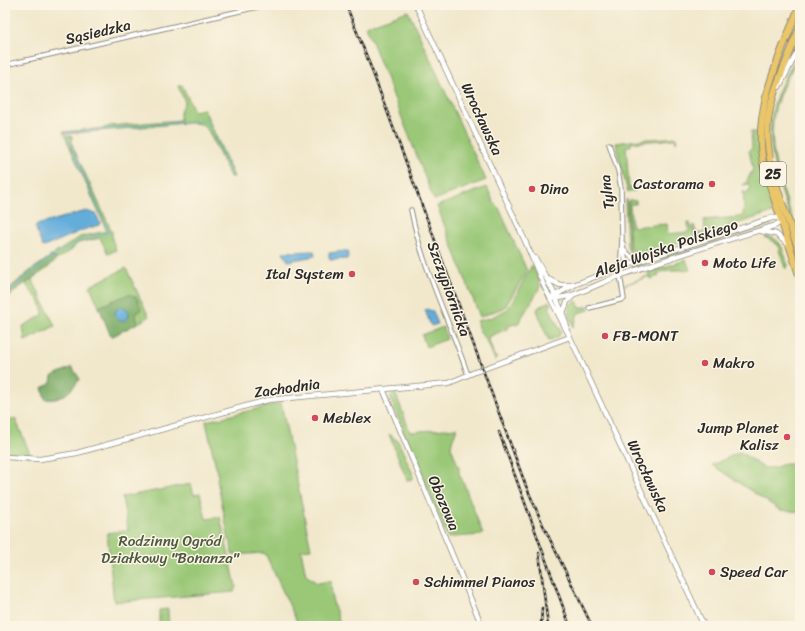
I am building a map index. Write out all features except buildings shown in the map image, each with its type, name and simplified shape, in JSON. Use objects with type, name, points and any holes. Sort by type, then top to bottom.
[{"type":"main road","name":"25","points":[[800,5],[767,92],[761,120],[760,148],[766,173],[800,278]]},
{"type":"main road","name":"25","points":[[800,28],[774,96],[768,122],[768,150],[772,171],[800,254]]},
{"type":"main road","points":[[767,92],[795,40]]},
{"type":"street","name":"Sąsiedzka","points":[[5,65],[266,5]]},
{"type":"street","name":"Wrocławska","points":[[416,5],[550,298],[570,337],[704,626]]},
{"type":"street","points":[[774,96],[800,47]]},
{"type":"street","name":"Tylna","points":[[589,308],[624,299],[620,275],[622,197],[620,180],[609,144]]},
{"type":"street","name":"Szczypiornicka","points":[[410,210],[428,271],[468,375]]},
{"type":"street","name":"Aleja Wojska Polskiego","points":[[556,297],[575,294],[620,275],[776,225],[781,220],[788,217]]},
{"type":"street","name":"Aleja Wojska Polskiego","points":[[556,297],[576,284],[626,265],[772,218],[781,220]]},
{"type":"street","points":[[757,231],[776,234],[790,246]]},
{"type":"street","name":"Tylna","points":[[622,238],[626,265]]},
{"type":"street","name":"Wrocławska","points":[[526,243],[548,279],[563,313],[570,337]]},
{"type":"street","points":[[625,251],[633,258],[643,260]]},
{"type":"street","points":[[620,275],[626,265]]},
{"type":"street","points":[[548,279],[560,285],[576,284]]},
{"type":"street","points":[[563,313],[567,302],[575,294]]},
{"type":"street","points":[[550,298],[556,297]]},
{"type":"street","name":"Zachodnia","points":[[5,457],[40,459],[77,454],[268,400],[445,384],[454,382],[468,375],[570,337]]},
{"type":"street","name":"Obozowa","points":[[383,389],[482,626]]},
{"type":"green space","points":[[408,11],[486,180],[434,200],[366,26]]},
{"type":"green space","points":[[800,51],[800,55],[785,82],[778,99],[772,131],[776,163],[784,194],[795,225],[793,226],[773,161],[770,128],[772,111],[777,95]]},
{"type":"green space","points":[[182,85],[194,111],[204,109],[234,177],[230,177],[209,132],[204,126],[199,124],[185,123],[64,134],[63,132],[180,120],[180,112],[185,102],[178,86]]},
{"type":"green space","points":[[751,132],[758,132],[760,160],[773,205],[771,214],[770,213],[696,237],[693,226],[694,225],[697,234],[705,231],[704,220],[740,217],[743,215],[743,192],[748,193],[750,188],[748,184],[743,185],[747,181],[753,169],[749,151],[752,148]]},
{"type":"green space","points":[[65,136],[72,136],[73,147],[112,232],[112,239],[116,250],[108,254],[100,238],[78,243],[72,250],[57,259],[51,256],[80,237],[107,231]]},
{"type":"green space","points":[[674,137],[677,139],[676,142],[675,139],[631,143],[631,146],[626,146],[629,188],[635,188],[635,191],[628,192],[616,143]]},
{"type":"green space","points":[[487,187],[494,203],[499,208],[527,271],[505,307],[480,317],[437,206]]},
{"type":"green space","points":[[627,199],[630,254],[627,246],[625,202]]},
{"type":"green space","points":[[630,200],[636,201],[636,204],[630,204],[632,227],[667,224],[668,234],[689,232],[688,223],[690,223],[695,237],[639,255],[633,254],[630,246],[628,204]]},
{"type":"green space","points":[[771,221],[772,224],[703,245],[730,234]]},
{"type":"green space","points":[[765,237],[775,239],[781,246],[788,265],[787,268],[785,268],[777,244]]},
{"type":"green space","points":[[695,246],[697,247],[633,268],[632,266]]},
{"type":"green space","points":[[51,256],[57,259],[48,268],[20,287],[5,300],[5,292]]},
{"type":"green space","points":[[686,260],[690,270],[667,270],[658,273],[659,276],[650,279],[648,272]]},
{"type":"green space","points":[[532,265],[539,280],[540,288],[517,325],[515,324],[508,326],[509,328],[488,337],[494,356],[497,357],[495,360],[488,344],[479,330],[477,321],[490,318],[508,309]]},
{"type":"green space","points":[[126,268],[149,317],[138,323],[135,313],[141,310],[129,294],[99,307],[90,286]]},
{"type":"green space","points":[[32,279],[55,326],[25,341],[23,326],[43,315],[39,300],[26,284]]},
{"type":"green space","points":[[129,294],[137,298],[141,309],[135,314],[138,323],[111,337],[99,307]]},
{"type":"green space","points":[[549,301],[551,306],[549,307],[561,332],[558,337],[550,340],[548,339],[537,310]]},
{"type":"green space","points":[[577,301],[580,308],[588,306],[589,310],[578,313],[573,327],[568,310],[570,304]]},
{"type":"green space","points":[[443,327],[447,339],[426,347],[422,335]]},
{"type":"green space","points":[[72,367],[80,379],[77,383],[61,397],[56,399],[45,399],[42,388],[51,383],[52,376]]},
{"type":"green space","points":[[395,392],[410,432],[457,428],[451,447],[459,468],[459,474],[483,534],[482,535],[448,538],[390,398]]},
{"type":"green space","points":[[281,403],[311,549],[301,550],[306,575],[317,583],[331,581],[332,599],[341,626],[299,626],[265,553],[232,555],[231,542],[229,540],[217,479],[218,476],[206,421],[219,418],[222,419],[223,417]]},
{"type":"green space","points":[[15,418],[31,456],[5,453],[5,424]]},
{"type":"green space","points":[[389,434],[398,441],[412,472],[413,479],[407,480]]},
{"type":"green space","points":[[740,452],[764,468],[773,468],[784,464],[800,464],[800,489],[795,489],[800,493],[800,512],[780,510],[712,465]]},
{"type":"green space","name":"Rodzinny Ogród Działkowy \"Bonanza\"","points":[[191,484],[194,495],[200,493],[206,519],[220,517],[236,586],[234,592],[114,602],[107,533],[128,530],[122,497]]},
{"type":"green space","points":[[168,609],[169,626],[159,626],[159,610]]},
{"type":"water","points":[[86,211],[96,214],[100,223],[99,225],[83,230],[44,247],[42,246],[35,226]]},
{"type":"water","points":[[314,251],[315,256],[288,261],[283,252]]},
{"type":"water","points":[[348,251],[349,253],[347,259],[330,260],[329,253]]},
{"type":"water","points":[[122,307],[127,309],[129,314],[127,319],[122,321],[117,319],[115,314],[117,309]]},
{"type":"water","points":[[425,310],[433,311],[438,324],[431,326]]},
{"type":"waterway","points":[[65,133],[204,120],[207,122],[232,176]]},
{"type":"waterway","points":[[5,294],[49,259],[81,240],[109,233],[67,136]]},
{"type":"railway","points":[[346,5],[367,57],[526,486],[543,525],[592,626]]},
{"type":"railway","points":[[499,432],[570,626]]},
{"type":"railway","points":[[539,553],[548,626]]},
{"type":"railway","points":[[541,626],[542,608]]},
{"type":"place","name":"Castorama","points":[[712,184]]},
{"type":"place","name":"Dino","points":[[532,189]]},
{"type":"place","name":"Moto Life","points":[[705,263]]},
{"type":"place","name":"Ital System","points":[[352,274]]},
{"type":"place","name":"FB-MONT","points":[[605,336]]},
{"type":"place","name":"Makro","points":[[705,363]]},
{"type":"place","name":"Meblex","points":[[315,418]]},
{"type":"place","name":"Jump Planet Kalisz","points":[[787,437]]},
{"type":"place","name":"Speed Car","points":[[712,572]]},
{"type":"place","name":"Schimmel Pianos","points":[[416,582]]}]
